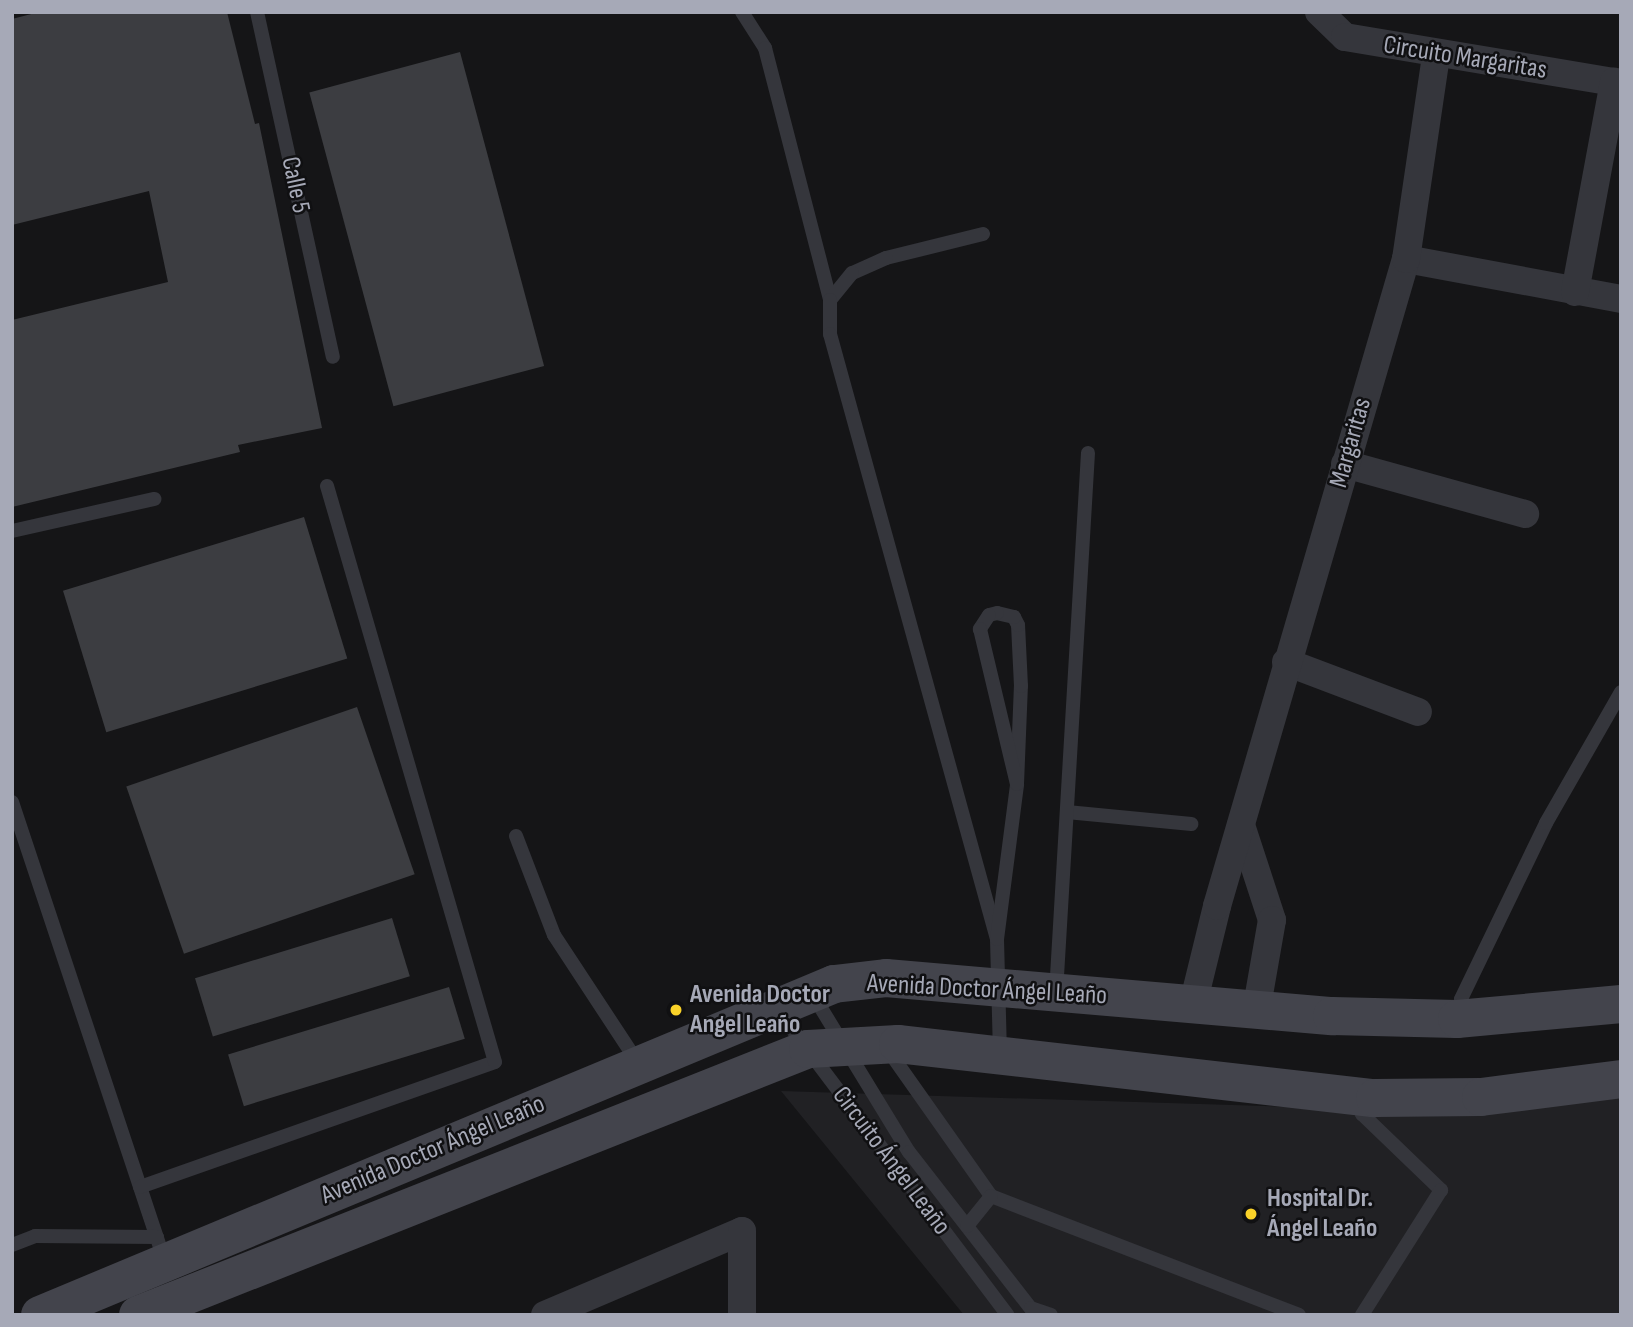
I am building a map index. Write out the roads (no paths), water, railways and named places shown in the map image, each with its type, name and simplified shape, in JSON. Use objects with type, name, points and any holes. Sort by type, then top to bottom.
[{"type":"street","name":"Circuito Margaritas","points":[[1319,12],[1345,37],[1436,55],[1617,83]]},
{"type":"street","name":"Margaritas","points":[[1194,1004],[1286,662],[1406,259],[1436,55]]},
{"type":"street","points":[[1575,292],[1617,83]]},
{"type":"street","points":[[1406,259],[1621,299]]},
{"type":"street","points":[[1345,464],[1525,514]]},
{"type":"street","points":[[1286,662],[1418,712]]},
{"type":"street","points":[[1241,825],[1272,920],[1256,1012]]},
{"type":"street","name":"Avenida Doctor Ángel Leaño","points":[[138,1315],[169,1272],[638,1063],[834,984],[886,978],[1194,1004],[1256,1012],[1457,1019],[1621,1004]]},
{"type":"street","name":"Avenida Doctor Ángel Leaño","points":[[40,1315],[826,1048],[884,1044],[1357,1095],[1481,1097],[1621,1079]]},
{"type":"street","points":[[545,1315],[742,1231],[741,1315]]},
{"type":"lane","name":"Calle 5","points":[[257,12],[333,358]]},
{"type":"lane","points":[[742,12],[765,48],[830,300],[830,334],[997,939]]},
{"type":"lane","points":[[830,300],[852,273],[886,258],[983,234]]},
{"type":"lane","points":[[1056,992],[1088,453]]},
{"type":"lane","points":[[141,1187],[495,1062],[327,486]]},
{"type":"lane","points":[[12,531],[154,499]]},
{"type":"lane","points":[[1000,1055],[997,939],[1004,863],[1017,784],[1018,625],[1014,617],[997,612],[989,615],[980,629],[1017,784]]},
{"type":"lane","points":[[1457,1019],[1461,999],[1546,823],[1621,692]]},
{"type":"lane","points":[[12,802],[169,1272]]},
{"type":"lane","points":[[1067,812],[1191,824]]},
{"type":"lane","points":[[516,836],[554,934],[638,1063]]},
{"type":"lane","points":[[978,869],[1004,863]]},
{"type":"lane","points":[[811,992],[826,1048],[1034,1311],[1051,1315]]},
{"type":"lane","name":"Circuito Ángel Leaño","points":[[774,1006],[826,1048],[901,1178],[1008,1315]]},
{"type":"lane","points":[[884,1044],[991,1196],[1299,1315]]},
{"type":"lane","points":[[1357,1095],[1362,1114],[1441,1190],[1362,1315]]},
{"type":"lane","points":[[967,1226],[991,1196]]},
{"type":"lane","points":[[12,1245],[35,1236],[169,1272]]},
{"type":"place","name":"Avenida Doctor Angel Leaño","points":[[676,1010]]},
{"type":"place","name":"Hospital Dr. Ángel Leaño","points":[[1251,1214]]}]
